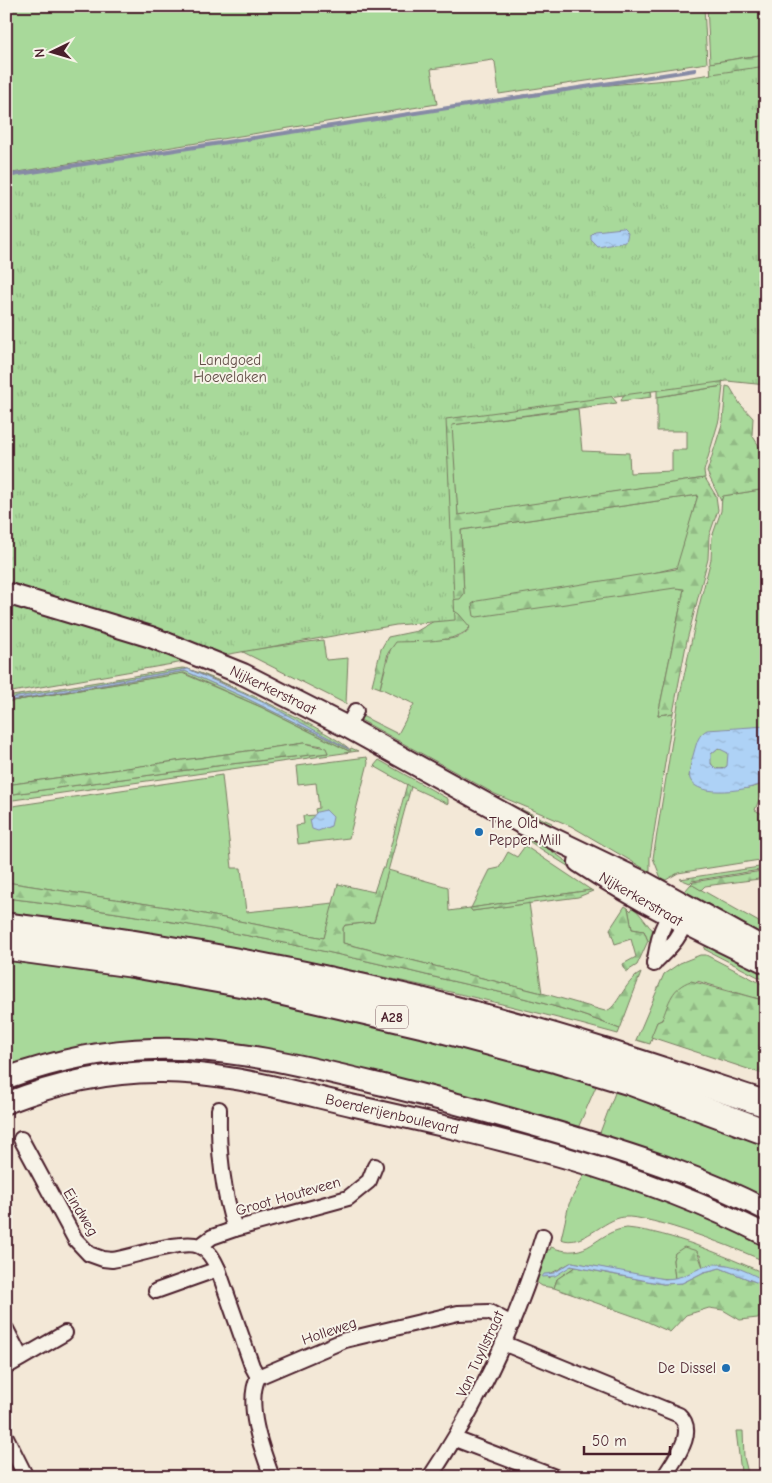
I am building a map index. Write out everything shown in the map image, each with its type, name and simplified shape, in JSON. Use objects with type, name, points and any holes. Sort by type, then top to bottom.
[{"type":"highway","name":"A28","points":[[6,926],[133,944],[262,966],[424,1002],[566,1040],[766,1104]]},
{"type":"highway","name":"A28","points":[[6,947],[130,964],[260,987],[424,1025],[557,1060],[630,1082],[766,1132]]},
{"type":"highway","name":"A28","points":[[566,1040],[639,1052],[766,1092]]},
{"type":"main road","name":"Nijkerkerstraat","points":[[6,593],[160,641],[351,719],[523,824],[646,882],[680,915],[766,963]]},
{"type":"main road","name":"Nijkerkerstraat","points":[[680,915],[766,949]]},
{"type":"main road","name":"Boerderijenboulevard","points":[[6,1078],[75,1058],[128,1050],[182,1050],[235,1055],[345,1076],[430,1096],[597,1144],[692,1176],[766,1210]]},
{"type":"main road","name":"Boerderijenboulevard","points":[[6,1103],[49,1088],[122,1073],[157,1072],[222,1076],[498,1138],[681,1197],[766,1235]]},
{"type":"street","points":[[219,1109],[219,1141],[223,1181],[235,1228]]},
{"type":"street","name":"Eindweg","points":[[21,1139],[75,1239],[89,1254],[112,1260],[179,1245],[200,1246]]},
{"type":"street","name":"Groot Houteveen","points":[[200,1246],[212,1237],[235,1228],[348,1198],[369,1181],[376,1166]]},
{"type":"street","name":"Van Tuyllstraat","points":[[430,1477],[482,1393],[536,1265],[544,1236]]},
{"type":"street","points":[[200,1246],[210,1255],[218,1269],[258,1378],[254,1392],[257,1435],[272,1477]]},
{"type":"street","points":[[156,1291],[218,1269]]},
{"type":"street","name":"Holleweg","points":[[258,1378],[345,1340],[458,1313],[489,1312],[512,1324]]},
{"type":"street","points":[[6,1329],[21,1358]]},
{"type":"street","points":[[6,1367],[65,1334]]},
{"type":"street","points":[[503,1344],[679,1415],[687,1426],[686,1436],[664,1477]]},
{"type":"street","points":[[6,1437],[26,1477]]},
{"type":"street","points":[[455,1439],[555,1477]]},
{"type":"green space","points":[[6,6],[704,6],[707,63],[499,94],[495,62],[493,60],[431,69],[437,104],[6,174]]},
{"type":"green space","points":[[707,6],[766,6],[766,54],[710,63]]},
{"type":"green space","points":[[766,54],[766,73],[711,81],[710,63]]},
{"type":"green space","name":"Landgoed Hoevelaken","points":[[766,66],[766,385],[727,381],[446,419],[455,620],[396,625],[6,693],[6,177],[563,89],[678,79]]},
{"type":"green space","points":[[723,376],[722,386],[657,397],[657,381]]},
{"type":"green space","points":[[650,384],[652,397],[621,401],[626,388]]},
{"type":"green space","points":[[723,386],[719,420],[704,471],[705,478],[458,516],[451,425],[578,409],[582,451],[629,453],[630,473],[672,471],[672,450],[687,450],[687,431],[657,431],[657,397]]},
{"type":"green space","points":[[726,386],[730,387],[740,404],[753,418],[752,435],[759,446],[761,460],[766,467],[766,489],[723,496],[721,501],[707,472],[723,421]]},
{"type":"green space","points":[[606,390],[617,403],[452,425],[458,515],[705,478],[716,496],[718,510],[709,536],[708,559],[687,640],[673,713],[658,715],[684,589],[675,588],[477,617],[474,616],[472,604],[477,601],[676,569],[698,495],[461,530],[464,594],[460,599],[447,600],[438,412]]},
{"type":"green space","points":[[766,489],[766,726],[741,729],[691,763],[689,777],[738,788],[757,786],[766,782],[755,810],[766,816],[766,859],[678,873],[666,880],[661,878],[653,858],[678,704],[711,559],[712,537],[721,511],[722,496]]},
{"type":"green space","points":[[698,495],[678,567],[649,574],[675,588],[684,589],[658,715],[673,713],[650,857],[650,872],[571,826],[495,794],[357,718],[358,714],[398,734],[414,704],[380,688],[392,643],[411,639],[444,640],[463,635],[470,628],[441,608],[464,594],[461,530]]},
{"type":"green space","points":[[453,610],[470,627],[456,636],[446,639],[396,642],[388,653],[380,688],[372,685],[381,649],[388,637],[417,631]]},
{"type":"green space","points":[[323,640],[326,660],[348,658],[346,704],[241,651]]},
{"type":"green space","points":[[182,668],[187,669],[6,699],[6,697]]},
{"type":"green space","points":[[191,670],[242,691],[300,719],[343,744],[348,749],[227,685]]},
{"type":"green space","points":[[185,671],[244,697],[351,751],[261,707],[184,673],[6,702]]},
{"type":"green space","points":[[182,673],[261,707],[349,751],[351,748],[358,751],[6,801],[6,795],[231,764],[328,753],[323,746],[304,743],[6,785],[6,702]]},
{"type":"green space","points":[[304,743],[326,748],[328,753],[231,764],[6,795],[6,785]]},
{"type":"green space","points":[[720,749],[727,752],[730,759],[727,766],[720,769],[713,766],[710,759],[713,752]]},
{"type":"green space","points":[[367,757],[368,763],[349,838],[298,844],[296,825],[304,824],[303,816],[316,815],[311,820],[326,810],[316,814],[315,809],[319,808],[316,783],[298,785],[296,766]]},
{"type":"green space","points":[[379,760],[448,799],[448,804],[411,787],[374,766]]},
{"type":"green space","points":[[222,775],[232,868],[241,868],[246,912],[334,903],[324,938],[179,909],[6,882],[6,807]]},
{"type":"green space","points":[[407,784],[411,787],[374,922],[345,925],[343,928],[343,943],[542,993],[605,1011],[613,1006],[630,982],[641,973],[620,1029],[598,1020],[528,999],[328,952],[168,921],[6,898],[6,882],[179,909],[324,938],[338,884],[374,892],[382,868],[385,868]]},
{"type":"green space","points":[[498,799],[552,823],[550,825],[534,820]]},
{"type":"green space","points":[[473,804],[527,834],[602,886],[471,807]]},
{"type":"green space","points":[[525,846],[591,890],[471,908],[490,870],[499,868],[508,852],[517,857]]},
{"type":"green space","points":[[766,866],[766,869],[692,881],[690,883],[680,879]]},
{"type":"green space","points":[[388,870],[448,887],[449,911],[470,908],[472,911],[529,903],[542,993],[343,943],[343,927],[374,922]]},
{"type":"green space","points":[[762,871],[759,879],[705,886],[701,890],[691,884],[693,882]]},
{"type":"green space","points":[[691,884],[766,926],[766,936],[685,891]]},
{"type":"green space","points":[[593,891],[578,897],[472,911],[470,908]]},
{"type":"green space","points":[[6,898],[168,921],[328,952],[528,999],[598,1020],[620,1029],[618,1034],[467,996],[238,948],[6,912]]},
{"type":"green space","points":[[625,906],[628,908],[632,929],[644,931],[648,941],[637,965],[626,972],[623,964],[636,957],[631,939],[615,944],[610,929]]},
{"type":"green space","points":[[632,907],[656,933],[654,943],[648,941],[644,931],[632,929],[628,908],[631,911]]},
{"type":"green space","points":[[708,941],[766,971],[766,981],[704,949]]},
{"type":"green space","points":[[700,955],[706,955],[766,986],[766,1001],[697,981],[657,1022],[650,1044],[636,1040],[664,974],[680,963]]},
{"type":"green space","points":[[6,960],[156,981],[295,1006],[400,1029],[597,1084],[575,1135],[210,1049],[6,1070]]},
{"type":"green space","points":[[691,981],[766,1001],[766,1075],[651,1037],[657,1022],[662,1020],[675,991]]},
{"type":"green space","points":[[616,1090],[766,1146],[766,1207],[598,1138]]},
{"type":"green space","points":[[594,1148],[766,1214],[766,1232],[588,1161]]},
{"type":"green space","points":[[587,1169],[766,1239],[766,1262],[695,1234],[654,1221],[637,1218],[624,1217],[616,1219],[577,1240],[561,1239],[569,1204]]},
{"type":"green space","points":[[627,1228],[662,1235],[698,1246],[766,1274],[766,1281],[723,1264],[703,1267],[700,1255],[675,1253],[673,1260],[675,1279],[654,1278],[572,1262],[550,1274],[549,1278],[568,1266],[575,1267],[557,1279],[554,1288],[542,1286],[536,1282],[545,1249],[550,1250],[551,1247],[564,1251],[575,1251],[583,1249],[607,1235]]},
{"type":"green space","points":[[684,1247],[697,1251],[703,1267],[675,1279],[673,1260],[675,1253]]},
{"type":"green space","points":[[575,1267],[663,1284],[682,1283],[704,1272],[720,1268],[766,1286],[766,1317],[740,1320],[723,1310],[709,1308],[686,1315],[670,1332],[639,1318],[554,1288],[557,1279]]},
{"type":"green space","points":[[736,1431],[743,1431],[744,1457],[749,1477],[742,1477]]},
{"type":"water","points":[[623,228],[628,233],[626,242],[598,247],[591,240],[591,235],[595,231]]},
{"type":"water","points":[[188,669],[269,705],[349,749],[244,697],[185,671],[6,701],[6,699]]},
{"type":"water","points":[[766,726],[766,782],[749,788],[725,791],[703,789],[695,785],[690,779],[690,766],[698,739],[707,730]],"holes":[[[718,748],[728,753],[727,766],[723,769],[716,769],[711,764],[711,754]]]},
{"type":"water","points":[[326,810],[333,817],[331,826],[318,831],[312,829],[310,820],[317,812]]},
{"type":"water","points":[[572,1262],[665,1279],[682,1276],[706,1266],[721,1264],[729,1265],[766,1281],[766,1286],[720,1268],[704,1272],[682,1283],[663,1284],[571,1266],[555,1276],[542,1277],[544,1274],[554,1273]]},
{"type":"waterway","points":[[6,176],[695,70]]},
{"type":"place","name":"The Old Pepper Mill","points":[[479,832]]},
{"type":"place","name":"De Dissel","points":[[726,1368]]}]
